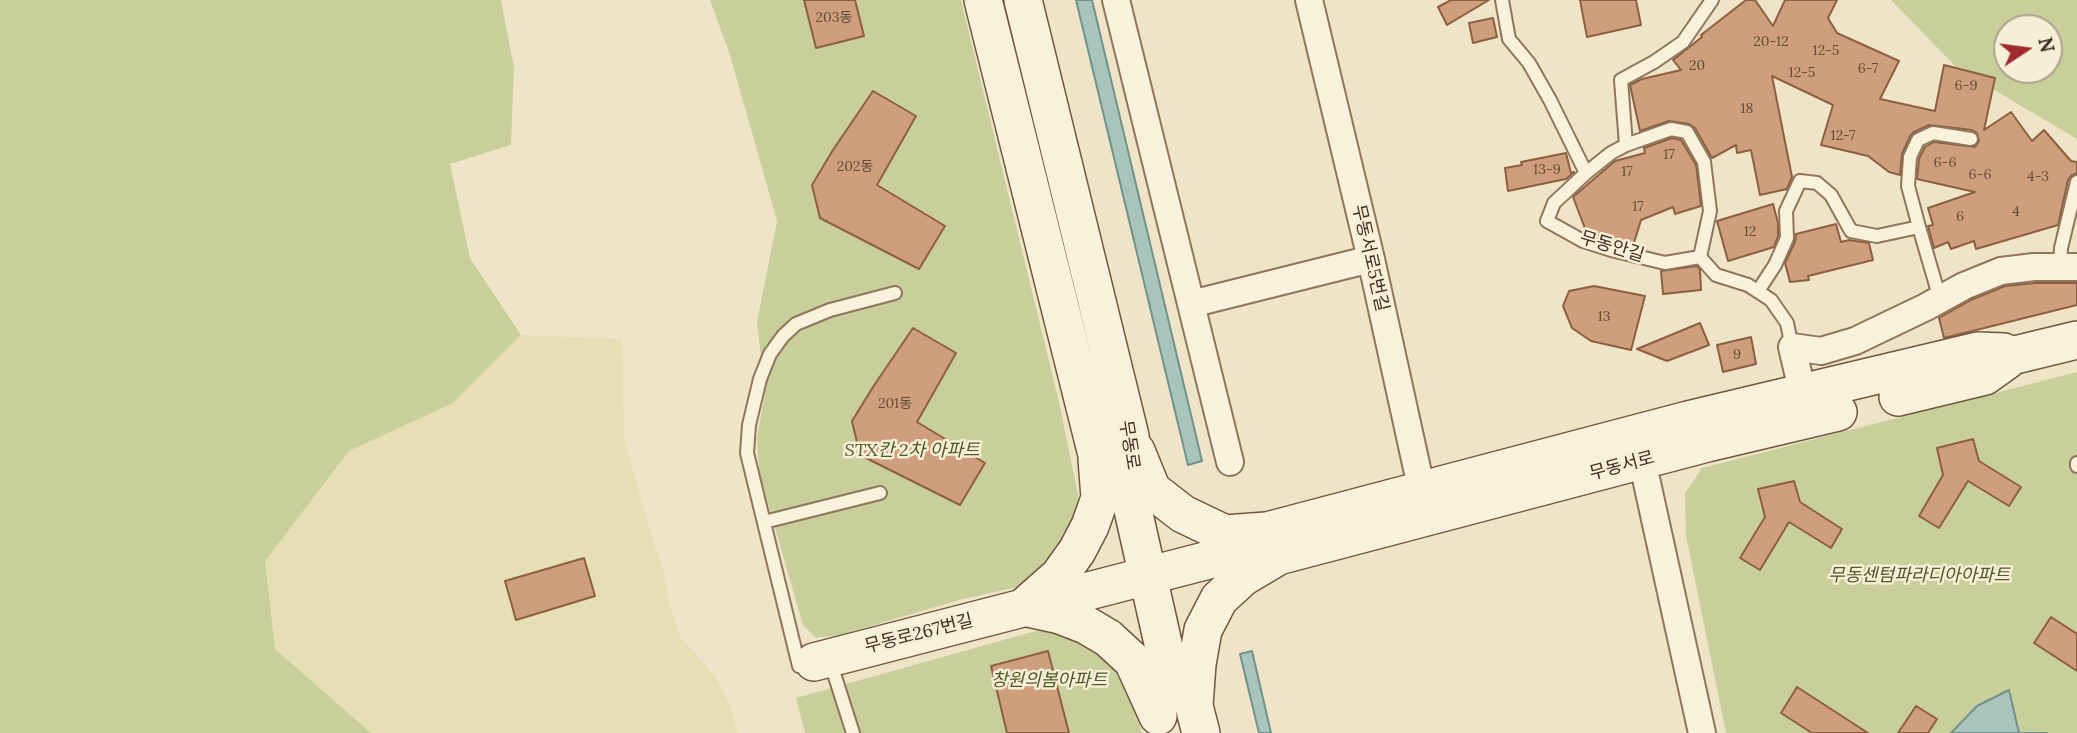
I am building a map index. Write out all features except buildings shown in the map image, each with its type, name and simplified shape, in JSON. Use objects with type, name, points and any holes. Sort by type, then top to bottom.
[{"type":"main road","name":"무동로","points":[[983,0],[1096,451],[1115,488],[1130,501],[1135,485],[1130,436],[1023,0]]},
{"type":"main road","name":"무동서로","points":[[1274,543],[1425,504],[1642,460],[1985,376],[2011,356],[2077,340]]},
{"type":"main road","name":"무동서로","points":[[1425,504],[1688,421],[1978,351],[2004,352],[2011,356]]},
{"type":"main road","points":[[1130,436],[1152,490],[1183,514],[1226,534],[1274,543]]},
{"type":"main road","points":[[1024,607],[1059,576],[1077,551],[1090,526],[1100,498],[1096,451]]},
{"type":"main road","points":[[1130,501],[1167,661],[1177,674],[1198,719]]},
{"type":"main road","name":"무동로267번길","points":[[814,662],[1228,555],[1242,543],[1274,543]]},
{"type":"main road","points":[[1198,719],[1197,664],[1203,630],[1219,599],[1243,578],[1274,543]]},
{"type":"main road","points":[[1024,607],[1073,620],[1108,638],[1133,661],[1160,724]]},
{"type":"main road","points":[[1160,724],[1161,682],[1167,661]]},
{"type":"street","points":[[1116,0],[1230,462]]},
{"type":"street","name":"무동서로5번길","points":[[1310,0],[1425,504]]},
{"type":"street","points":[[1191,304],[1371,260]]},
{"type":"street","points":[[1802,394],[1792,346],[1821,351],[1843,344],[2001,271],[2069,266]]},
{"type":"street","points":[[1642,460],[1702,733]]},
{"type":"lane","points":[[1502,0],[1509,39],[1529,63],[1586,173]]},
{"type":"lane","points":[[1626,145],[1621,80],[1683,42],[1712,0]]},
{"type":"lane","name":"무동안길","points":[[1671,129],[1687,132],[1704,162],[1710,211],[1700,257],[1665,263],[1583,241],[1547,221],[1554,203],[1586,173],[1626,145],[1671,129]]},
{"type":"lane","points":[[1940,299],[1908,186],[1910,157],[1918,140],[1933,133],[1971,139]]},
{"type":"lane","points":[[1758,291],[1787,237],[1786,211],[1800,181],[1817,183],[1831,195],[1851,231],[1877,236],[1919,227]]},
{"type":"lane","points":[[2069,266],[2061,248],[2077,182]]},
{"type":"lane","points":[[1700,257],[1716,275],[1748,285],[1771,300],[1787,323],[1792,346]]},
{"type":"lane","points":[[853,733],[814,662],[764,522],[747,453],[749,425],[760,379],[770,354],[796,324],[830,310],[895,293]]},
{"type":"lane","points":[[764,522],[880,493]]},
{"type":"shaded area","points":[[521,335],[622,339],[624,438],[664,571],[669,604],[680,637],[716,677],[730,706],[738,733],[371,733],[275,649],[265,560],[349,451],[453,403]]},
{"type":"green space","points":[[0,0],[501,0],[514,68],[511,145],[450,164],[470,258],[521,335],[453,403],[349,451],[265,561],[275,649],[371,733],[0,733]]},
{"type":"green space","name":"STX칸 2차 아파트","points":[[710,0],[961,0],[1059,402],[1079,500],[1072,539],[1022,586],[963,599],[840,635],[816,638],[803,625],[759,472],[757,438],[765,393],[757,322],[777,221],[730,55]]},
{"type":"green space","points":[[1891,0],[2077,0],[2077,139],[1957,68]]},
{"type":"green space","name":"무동센텀파라디아아파트","points":[[2077,372],[2077,733],[1726,733],[1686,536],[1685,493],[1702,468]]},
{"type":"green space","name":"창원의봄아파트","points":[[1050,627],[1098,642],[1127,677],[1142,733],[805,733],[796,698]]},
{"type":"water","points":[[1076,0],[1092,0],[1202,461],[1188,465]]},
{"type":"water","points":[[1252,651],[1271,733],[1259,733],[1240,654]]},
{"type":"water","points":[[2009,690],[2019,733],[1951,733],[1977,706]]}]
